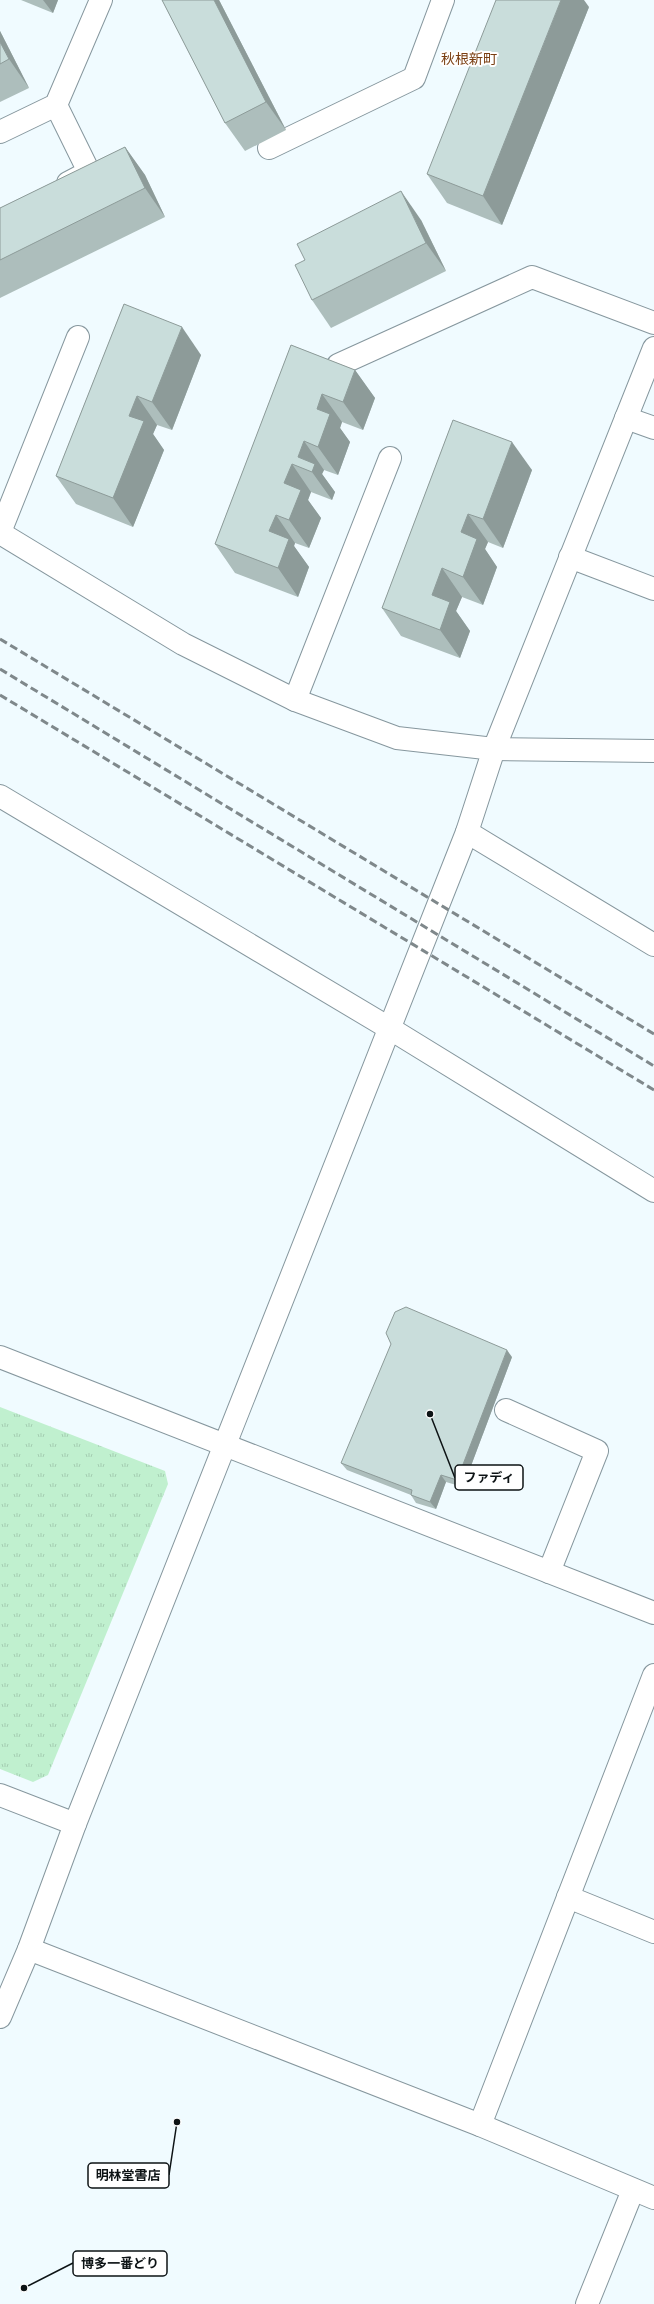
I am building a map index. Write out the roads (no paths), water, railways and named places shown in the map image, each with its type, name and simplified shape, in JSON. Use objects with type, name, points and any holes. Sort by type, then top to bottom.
[{"type":"street","points":[[0,132],[56,104],[100,0]]},
{"type":"street","points":[[269,148],[414,78],[443,0]]},
{"type":"street","points":[[48,193],[89,172],[56,104]]},
{"type":"street","points":[[338,365],[532,277],[654,323]]},
{"type":"street","points":[[78,337],[0,532],[183,644],[295,700],[397,738],[494,749],[654,751]]},
{"type":"street","points":[[0,2017],[29,1949],[75,1824],[467,832],[494,749],[654,348]]},
{"type":"street","points":[[626,418],[654,428]]},
{"type":"street","points":[[295,700],[390,458]]},
{"type":"street","points":[[570,557],[654,589]]},
{"type":"street","points":[[0,796],[389,1028],[654,1191]]},
{"type":"street","points":[[467,832],[654,945]]},
{"type":"street","points":[[0,1357],[224,1446],[654,1613]]},
{"type":"street","points":[[506,1410],[597,1451],[549,1572]]},
{"type":"street","points":[[480,2125],[654,1675]]},
{"type":"street","points":[[0,1795],[75,1824]]},
{"type":"street","points":[[568,1897],[654,1932]]},
{"type":"street","points":[[29,1949],[480,2125],[654,2198]]},
{"type":"street","points":[[587,2304],[633,2190]]},
{"type":"railway","points":[[0,639],[654,1034]]},
{"type":"railway","points":[[0,669],[654,1066]]},
{"type":"railway","points":[[0,695],[654,1090]]},
{"type":"place","name":"ファディ","points":[[430,1414]]},
{"type":"place","name":"明林堂書店","points":[[177,2122]]},
{"type":"place","name":"博多一番どり","points":[[24,2288]]},
{"type":"district","name":"秋根新町","points":[[469,59]]}]
